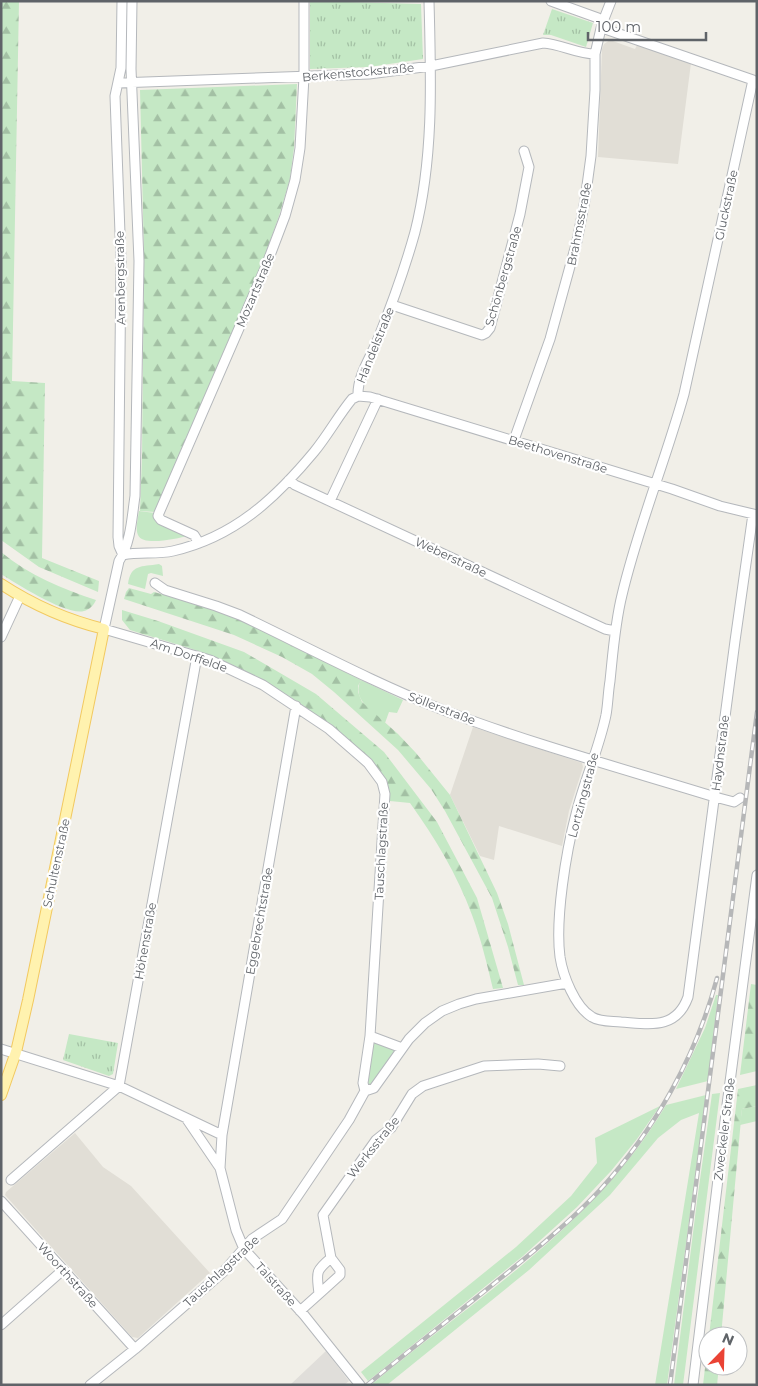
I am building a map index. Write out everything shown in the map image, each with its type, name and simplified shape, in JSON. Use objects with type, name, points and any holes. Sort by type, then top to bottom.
[{"type":"main road","points":[[1,584],[20,596],[68,619],[104,629]]},
{"type":"main road","name":"Schultenstraße","points":[[1,1095],[16,1052],[104,629]]},
{"type":"street","name":"Arenbergstraße","points":[[122,1],[121,68],[115,96],[121,261],[118,546],[123,555]]},
{"type":"street","name":"Arenbergstraße","points":[[104,629],[119,561],[123,555],[130,529],[135,496],[139,261],[132,83],[132,1]]},
{"type":"street","name":"Mozartstraße","points":[[199,543],[194,535],[161,520],[158,516],[259,283],[285,216],[295,180],[300,148],[304,77],[304,1]]},
{"type":"street","name":"Händelstraße","points":[[123,555],[173,551],[199,543],[247,519],[289,480],[314,452],[352,399],[358,396],[358,384],[392,304],[410,249],[422,195],[430,114],[429,1]]},
{"type":"street","points":[[551,1],[598,18],[602,24]]},
{"type":"street","name":"Brahmsstraße","points":[[514,440],[550,338],[577,241],[586,200],[591,156],[595,54],[602,24],[611,1]]},
{"type":"street","name":"Gluckstraße","points":[[602,24],[608,30],[753,80],[684,394],[674,433],[656,485]]},
{"type":"street","name":"Berkenstockstraße","points":[[118,83],[369,74],[431,66],[543,43],[553,43],[588,54],[595,54]]},
{"type":"street","name":"Schönbergstraße","points":[[392,304],[482,335],[486,333],[490,328],[520,214],[528,167],[524,151]]},
{"type":"street","name":"Beethovenstraße","points":[[358,396],[378,399],[720,506],[755,515]]},
{"type":"street","name":"Händelstraße","points":[[330,501],[378,399]]},
{"type":"street","name":"Weberstraße","points":[[289,480],[295,485],[605,629],[615,631]]},
{"type":"street","name":"Lortzingstraße","points":[[656,485],[631,561],[615,631],[606,716],[576,814],[565,869],[560,920],[560,957],[567,983],[578,1002],[592,1017],[600,1021],[655,1024],[672,1019],[683,1008],[690,991]]},
{"type":"street","name":"Haydnstraße","points":[[690,991],[734,641],[755,515]]},
{"type":"street","name":"Söllerstraße","points":[[155,583],[165,590],[240,615],[443,710],[531,740],[715,797],[734,802],[740,798]]},
{"type":"street","points":[[1,638],[20,596]]},
{"type":"street","name":"Am Dorffelde","points":[[104,629],[198,656],[229,668],[264,685],[296,706]]},
{"type":"street","name":"Höhenstraße","points":[[119,1086],[198,656]]},
{"type":"street","name":"Tauschlagstraße","points":[[296,706],[329,729],[353,749],[375,772],[384,788],[383,837],[370,1036],[363,1083],[365,1091]]},
{"type":"street","name":"Eggebrechtstraße","points":[[222,1135],[296,706]]},
{"type":"street","name":"Zweckeler Straße","points":[[693,1385],[728,1091],[753,930],[757,874]]},
{"type":"street","name":"Tauschlagstraße","points":[[90,1385],[135,1349],[224,1271],[252,1240],[282,1219],[344,1128],[365,1091],[374,1088],[402,1048],[425,1023],[442,1011],[459,1004],[567,983]]},
{"type":"street","points":[[370,1036],[402,1048]]},
{"type":"street","points":[[1,1049],[16,1052],[119,1086],[222,1135]]},
{"type":"street","name":"Werksstraße","points":[[300,1311],[340,1275],[340,1270],[331,1258],[323,1215],[376,1140],[391,1128],[412,1094],[423,1086],[484,1066],[538,1064],[560,1066]]},
{"type":"street","points":[[11,1180],[119,1086]]},
{"type":"street","name":"Talstraße","points":[[186,1118],[220,1168]]},
{"type":"street","name":"Talstraße","points":[[222,1135],[220,1168],[236,1230],[244,1249],[300,1311],[360,1385]]},
{"type":"street","name":"Woorthstraße","points":[[1,1201],[135,1349]]},
{"type":"street","points":[[319,1294],[317,1272],[331,1258]]},
{"type":"street","points":[[1,1325],[63,1270]]},
{"type":"shaded area","points":[[610,40],[635,49],[637,45],[691,63],[678,164],[598,157],[602,49],[604,44]]},
{"type":"shaded area","points":[[473,727],[582,763],[583,767],[569,811],[562,846],[499,826],[494,860],[480,856],[450,795]]},
{"type":"shaded area","points":[[75,1133],[103,1167],[131,1186],[210,1273],[138,1338],[132,1337],[5,1195],[6,1192]]},
{"type":"shaded area","points":[[326,1351],[349,1381],[344,1385],[290,1385]]},
{"type":"green space","points":[[1,1],[19,1],[12,381],[45,383],[42,558],[99,581],[98,592],[39,567],[1,540]]},
{"type":"green space","points":[[310,1],[421,4],[423,59],[369,67],[310,69]]},
{"type":"green space","points":[[552,9],[593,23],[586,47],[551,35],[543,35]]},
{"type":"green space","points":[[297,84],[294,148],[290,179],[262,264],[155,512],[140,511],[144,255],[140,90]]},
{"type":"green space","points":[[139,511],[155,513],[154,518],[156,522],[188,536],[161,541],[141,539],[137,529]]},
{"type":"green space","points":[[1,552],[34,574],[58,586],[96,600],[95,602],[88,610],[76,611],[66,609],[42,598],[1,574]]},
{"type":"green space","points":[[159,564],[162,566],[163,576],[148,574],[145,589],[128,584],[134,570],[142,566]]},
{"type":"green space","points":[[129,588],[151,594],[154,592],[234,617],[361,680],[358,692],[362,702],[416,753],[450,795],[497,893],[508,924],[524,985],[518,985],[492,898],[445,811],[431,789],[398,750],[312,674],[282,657],[234,635],[124,599]]},
{"type":"green space","points":[[122,610],[244,652],[316,694],[384,752],[437,822],[477,898],[503,988],[493,989],[472,915],[460,885],[445,857],[410,803],[390,801],[386,782],[379,769],[370,760],[337,731],[306,708],[258,678],[213,656],[130,630],[122,620]]},
{"type":"green space","points":[[361,680],[403,700],[397,713],[389,712],[385,723],[361,699],[359,687]]},
{"type":"green space","points":[[751,984],[757,985],[757,1071],[740,1075]]},
{"type":"green space","points":[[716,995],[718,995],[708,1081],[676,1089],[705,1028]]},
{"type":"green space","points":[[69,1034],[118,1043],[113,1074],[109,1076],[63,1060]]},
{"type":"green space","points":[[377,1042],[393,1048],[395,1051],[372,1084],[369,1085],[367,1082],[373,1043]]},
{"type":"green space","points":[[757,1085],[757,1106],[742,1109],[722,1326],[710,1326],[738,1089]]},
{"type":"green space","points":[[720,1093],[683,1385],[674,1385],[712,1094]]},
{"type":"green space","points":[[706,1095],[667,1385],[655,1385],[699,1113],[681,1120],[658,1138],[610,1195],[529,1270],[387,1385],[371,1385],[492,1290],[569,1223],[605,1187],[637,1148],[666,1105]]},
{"type":"green space","points":[[660,1106],[611,1171],[577,1207],[523,1256],[368,1381],[361,1372],[516,1247],[571,1196],[597,1163],[595,1138]]},
{"type":"green space","points":[[757,1106],[757,1121],[740,1125],[742,1109]]},
{"type":"green space","points":[[704,1376],[718,1376],[717,1385],[703,1385]]},
{"type":"railway","points":[[670,1385],[757,712]]},
{"type":"railway","points":[[367,1385],[546,1240],[586,1204],[619,1168],[638,1144],[671,1092],[697,1036],[717,978]]}]
